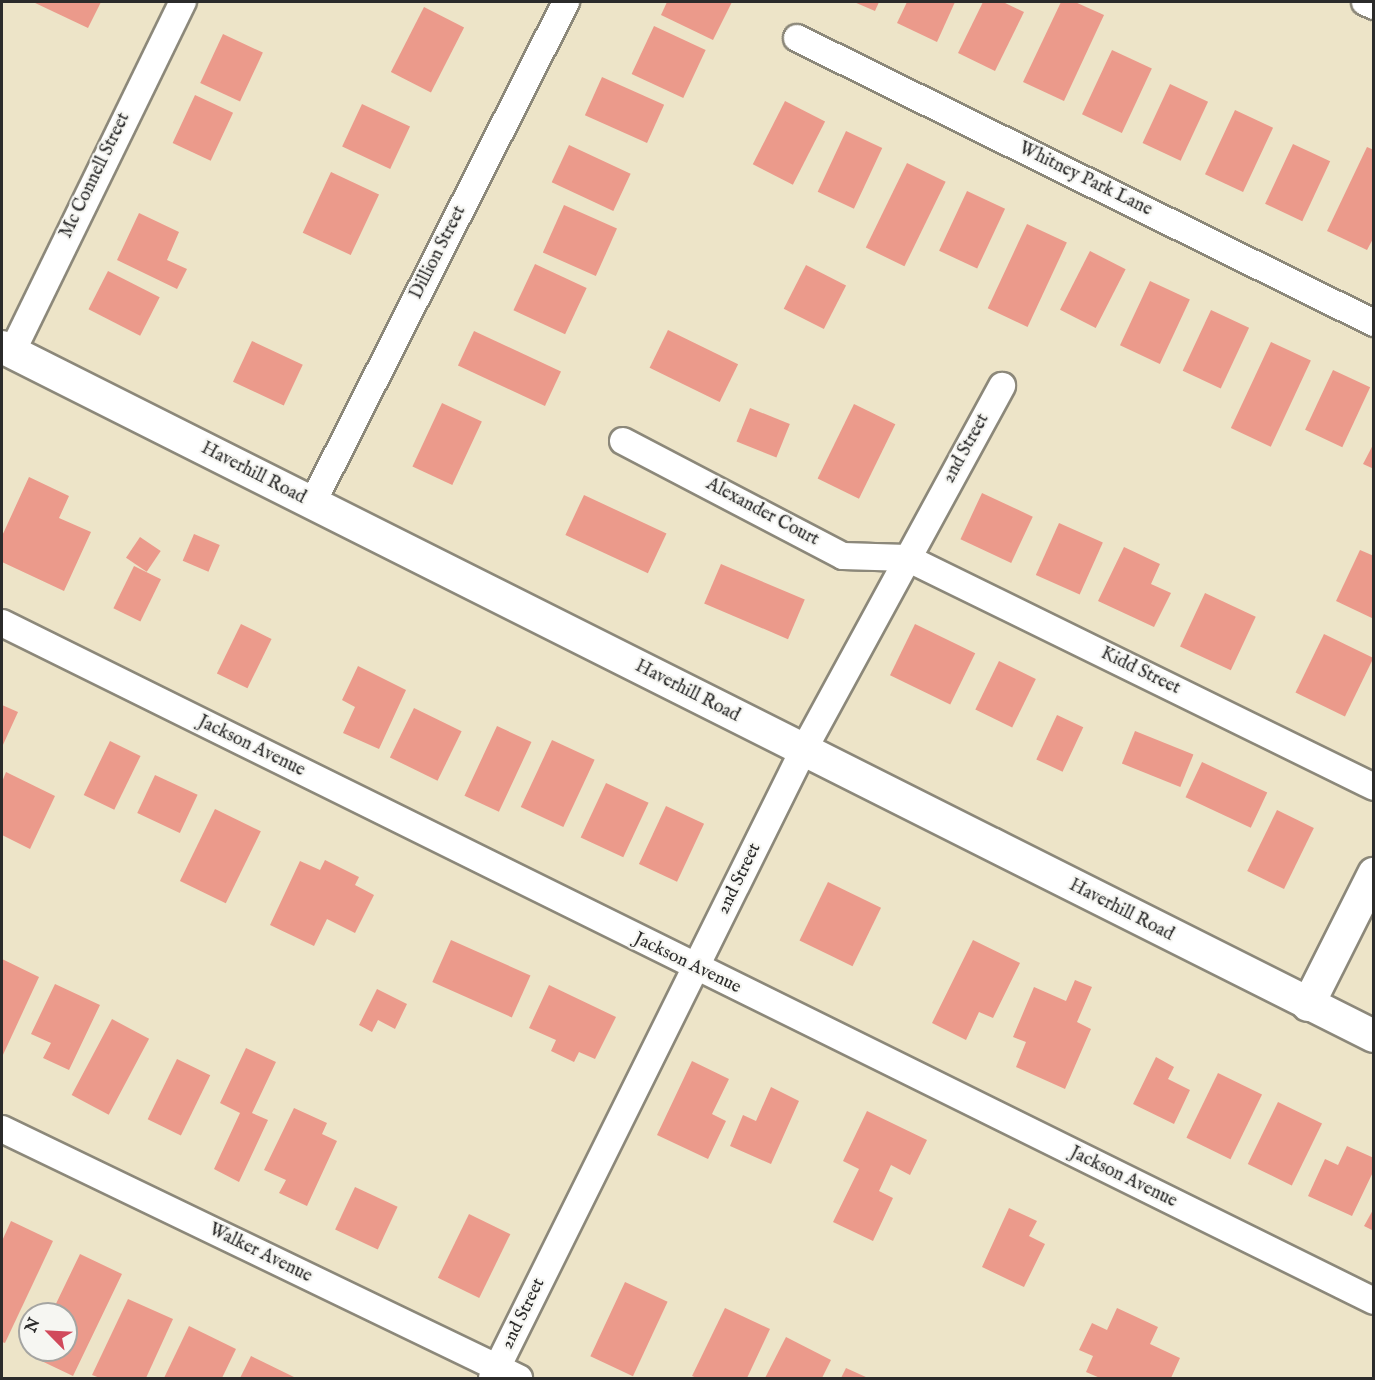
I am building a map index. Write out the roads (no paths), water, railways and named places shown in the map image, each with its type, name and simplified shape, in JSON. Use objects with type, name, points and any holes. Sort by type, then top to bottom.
[{"type":"street","name":"Mc Connell Street","points":[[7,350],[183,2]]},
{"type":"street","name":"Dillion Street","points":[[312,504],[566,2]]},
{"type":"street","points":[[1365,2],[1374,6]]},
{"type":"street","name":"Whitney Park Lane","points":[[797,38],[1374,323]]},
{"type":"street","name":"Haverhill Road","points":[[7,350],[1308,1005],[1374,1036]]},
{"type":"street","name":"2nd Street","points":[[503,1375],[696,969],[804,751],[1002,386]]},
{"type":"street","name":"Alexander Court","points":[[623,441],[843,556],[907,558]]},
{"type":"street","name":"Kidd Street","points":[[907,558],[1374,787]]},
{"type":"street","name":"Jackson Avenue","points":[[2,623],[696,969],[1374,1301]]},
{"type":"street","points":[[1308,1005],[1374,874]]},
{"type":"street","name":"Walker Avenue","points":[[2,1129],[503,1375]]}]
